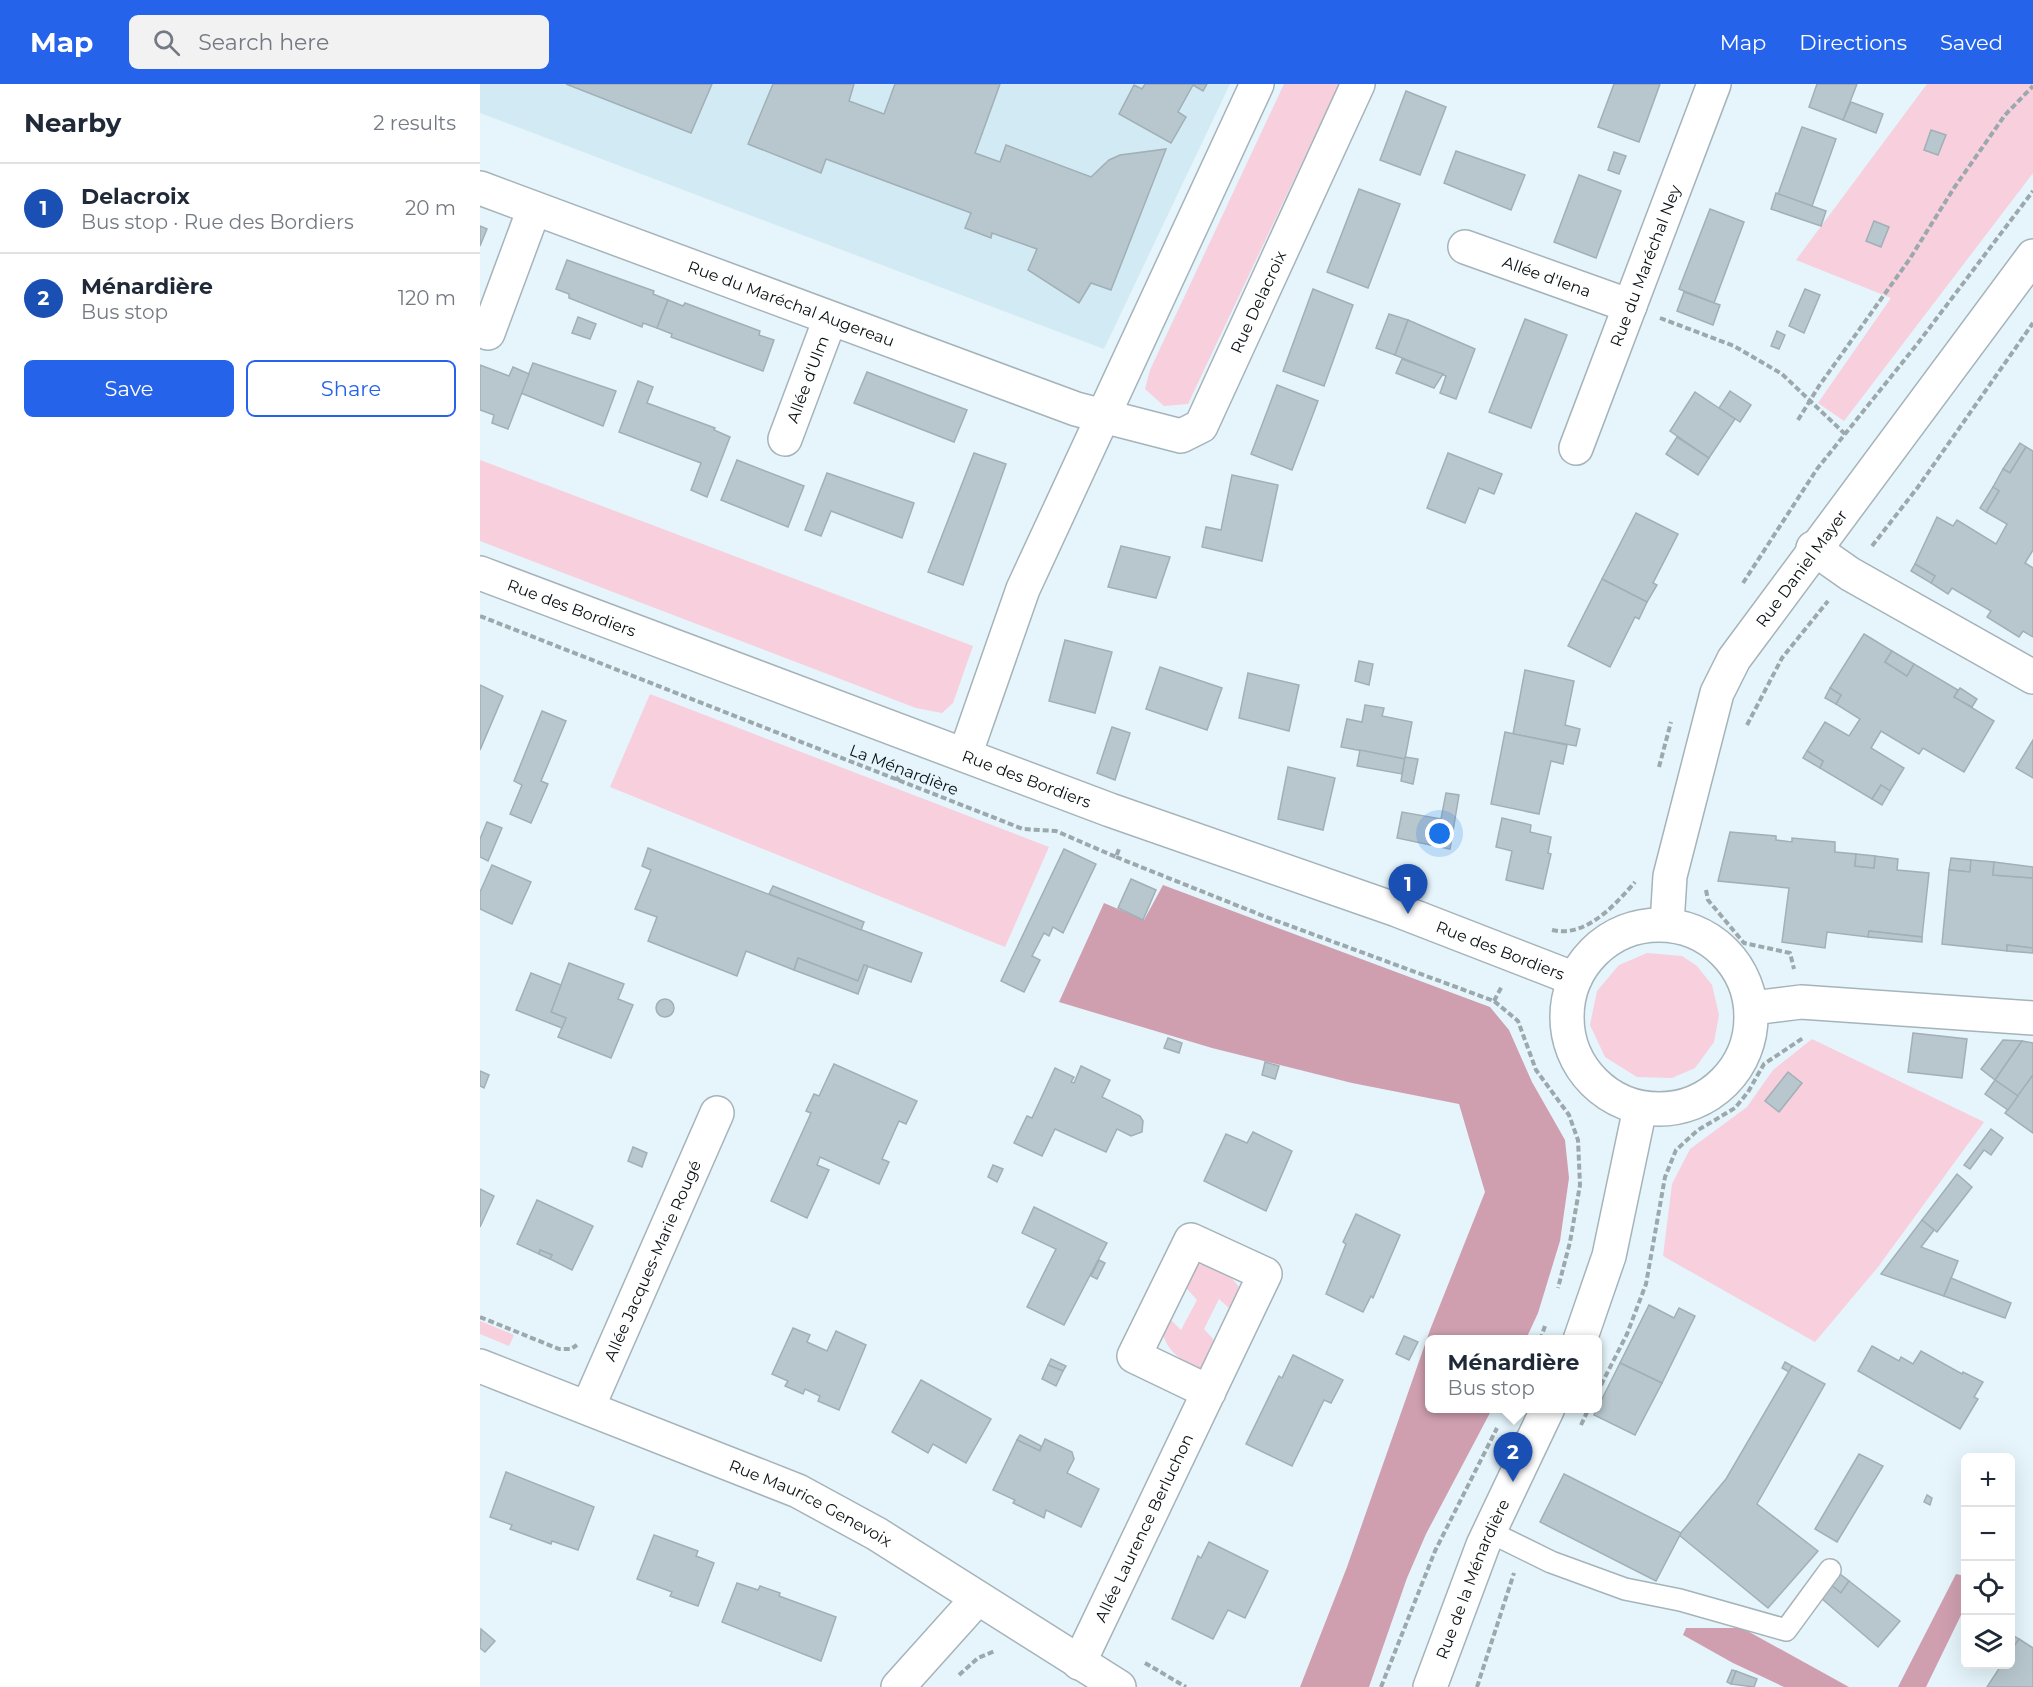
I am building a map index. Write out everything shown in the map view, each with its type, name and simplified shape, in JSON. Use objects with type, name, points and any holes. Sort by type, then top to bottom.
[{"type":"street","points":[[965,756],[1023,589],[1257,84]]},
{"type":"street","name":"Rue Delacroix","points":[[1102,416],[1181,436],[1201,426],[1358,84]]},
{"type":"street","name":"Rue du Maréchal Ney","points":[[1576,448],[1714,84]]},
{"type":"street","name":"Rue du Maréchal Augereau","points":[[480,188],[831,319],[1102,416]]},
{"type":"street","points":[[488,333],[534,209]]},
{"type":"street","name":"Allée d'Iena","points":[[1465,247],[1630,306]]},
{"type":"street","name":"Rue Daniel Mayer","points":[[1667,924],[1670,876],[1718,693],[1734,659],[1813,548],[1925,404],[2033,256]]},
{"type":"street","name":"Allée d'Ulm","points":[[785,439],[831,319]]},
{"type":"street","points":[[1813,548],[1850,574],[2033,677]]},
{"type":"street","name":"Rue des Bordiers","points":[[480,573],[1132,818],[1397,910],[1575,979]]},
{"type":"street","points":[[1667,924],[1698,932],[1725,950],[1743,977],[1752,1008],[1750,1037],[1740,1064],[1721,1086],[1696,1102],[1669,1110],[1640,1108],[1614,1098],[1592,1081],[1576,1059],[1568,1033],[1567,1005],[1575,979],[1590,955],[1612,937],[1639,926],[1667,924]]},
{"type":"street","points":[[1752,1008],[1800,1002],[2033,1018]]},
{"type":"street","points":[[1582,1335],[1609,1256],[1640,1108]]},
{"type":"street","name":"Allée Jacques-Marie Rougé","points":[[588,1407],[717,1113]]},
{"type":"street","name":"Allée Laurence Berluchon","points":[[1079,1663],[1209,1392],[1265,1274],[1191,1240],[1134,1356],[1209,1392]]},
{"type":"street","name":"Rue Maurice Genevoix","points":[[480,1366],[798,1491],[877,1534],[1119,1687]]},
{"type":"street","name":"Rue de la Ménardière","points":[[1430,1687],[1490,1532],[1546,1413]]},
{"type":"street","points":[[898,1687],[977,1599]]},
{"type":"lane","points":[[1490,1532],[1551,1562],[1626,1588],[1680,1600],[1786,1630],[1830,1570]]},
{"type":"path","points":[[1798,420],[1819,386],[1909,260],[1954,188],[2000,123],[2033,86]]},
{"type":"path","points":[[1630,306],[1734,346],[1782,374],[1845,434]]},
{"type":"path","name":"La Ménardière","points":[[480,616],[1023,829],[1056,831],[1212,896],[1494,1001],[1518,1021],[1536,1070],[1569,1115],[1578,1140],[1580,1185],[1570,1242],[1557,1293]]},
{"type":"path","points":[[1116,857],[1132,818]]},
{"type":"path","points":[[1549,930],[1560,932],[1593,923],[1639,878]]},
{"type":"path","points":[[1602,1383],[1627,1334],[1646,1284],[1664,1183]]},
{"type":"path","points":[[480,1317],[559,1349],[571,1349],[584,1340]]},
{"type":"path","points":[[1542,1335],[1547,1322]]},
{"type":"path","points":[[1381,1687],[1435,1551],[1502,1418]]},
{"type":"shaded area","points":[[480,84],[1230,84],[1104,349],[480,113]]},
{"type":"shaded area","points":[[1284,84],[1339,84],[1188,404],[1164,406],[1145,389],[1150,370]]},
{"type":"shaded area","points":[[1927,84],[2033,84],[2033,173],[1844,421],[1818,403],[1891,298],[1796,260]]},
{"type":"shaded area","points":[[480,460],[973,646],[953,703],[942,713],[916,708],[480,541]]},
{"type":"shaded area","points":[[650,694],[1049,847],[1005,947],[610,787]]},
{"type":"shaded area","points":[[1163,885],[1490,1007],[1509,1030],[1532,1082],[1565,1140],[1569,1178],[1560,1241],[1538,1313],[1528,1335],[1428,1335],[1485,1192],[1459,1104],[1352,1083],[1212,1048],[1059,1002],[1104,903],[1144,920]]},
{"type":"shaded area","points":[[1647,953],[1682,956],[1697,966],[1712,985],[1719,1015],[1714,1042],[1695,1068],[1672,1078],[1637,1077],[1605,1057],[1590,1025],[1597,991],[1619,965]]},
{"type":"shaded area","points":[[1812,1039],[1984,1122],[1878,1267],[1815,1342],[1663,1256],[1672,1184],[1690,1149],[1747,1107],[1773,1070]]},
{"type":"shaded area","points":[[1198,1264],[1223,1272],[1241,1290],[1239,1317],[1219,1299],[1204,1329],[1223,1350],[1206,1371],[1178,1357],[1166,1343],[1162,1324],[1164,1313],[1181,1330],[1197,1300],[1181,1282]]},
{"type":"shaded area","points":[[480,1321],[514,1335],[509,1346],[480,1334]]},
{"type":"shaded area","points":[[1425,1344],[1425,1413],[1490,1413],[1426,1534],[1407,1578],[1369,1687],[1300,1687],[1347,1567]]},
{"type":"shaded area","points":[[1956,1574],[1961,1575],[1961,1615],[1926,1687],[1898,1687]]},
{"type":"shaded area","points":[[1686,1628],[1742,1628],[1849,1687],[1784,1687],[1733,1663],[1683,1635]]},
{"type":"building","points":[[566,84],[712,84],[691,133]]},
{"type":"building","points":[[773,84],[854,84],[849,101],[884,114],[895,84],[1000,84],[975,153],[1000,162],[1006,145],[1091,177],[1109,160],[1120,155],[1166,149],[1111,290],[1091,283],[1079,303],[1028,270],[1037,249],[992,233],[991,238],[965,228],[971,213],[826,159],[821,173],[748,144]]},
{"type":"building","points":[[1145,84],[1207,84],[1203,91],[1193,85],[1178,112],[1186,117],[1171,143],[1119,114],[1134,85],[1142,89]]},
{"type":"building","points":[[1614,84],[1660,84],[1639,142],[1598,127]]},
{"type":"building","points":[[1817,84],[1857,84],[1843,120],[1809,107]]},
{"type":"building","points":[[1406,91],[1446,107],[1420,175],[1380,160]]},
{"type":"building","points":[[1851,102],[1883,114],[1876,133],[1843,120]]},
{"type":"building","points":[[1802,127],[1836,139],[1812,206],[1778,194]]},
{"type":"building","points":[[1931,130],[1946,135],[1938,155],[1924,150]]},
{"type":"building","points":[[1456,151],[1525,175],[1511,210],[1444,183]]},
{"type":"building","points":[[1614,152],[1626,156],[1619,174],[1608,170]]},
{"type":"building","points":[[1579,175],[1621,191],[1596,258],[1554,242]]},
{"type":"building","points":[[1359,189],[1400,204],[1368,288],[1327,272]]},
{"type":"building","points":[[1776,193],[1826,211],[1821,226],[1771,209]]},
{"type":"building","points":[[1710,209],[1744,222],[1714,303],[1679,289]]},
{"type":"building","points":[[1874,221],[1889,227],[1881,247],[1866,241]]},
{"type":"building","points":[[480,226],[487,229],[480,246]]},
{"type":"building","points":[[567,260],[654,291],[653,294],[668,300],[657,328],[643,323],[642,327],[569,298],[569,294],[556,289]]},
{"type":"building","points":[[1313,289],[1353,305],[1324,386],[1283,371]]},
{"type":"building","points":[[1805,289],[1820,295],[1804,333],[1789,326]]},
{"type":"building","points":[[1684,292],[1720,305],[1713,325],[1677,311]]},
{"type":"building","points":[[668,300],[683,306],[685,303],[760,331],[759,335],[774,340],[763,371],[671,337],[672,334],[657,328]]},
{"type":"building","points":[[1389,314],[1408,320],[1395,355],[1376,348]]},
{"type":"building","points":[[578,317],[596,324],[590,339],[572,333]]},
{"type":"building","points":[[1525,319],[1567,335],[1531,428],[1489,412]]},
{"type":"building","points":[[1408,320],[1475,349],[1456,399],[1440,393],[1446,376],[1395,355]]},
{"type":"building","points":[[1777,331],[1785,335],[1779,349],[1771,346]]},
{"type":"building","points":[[1402,359],[1443,374],[1434,388],[1396,373]]},
{"type":"building","points":[[533,363],[616,391],[603,426],[521,393]]},
{"type":"building","points":[[480,365],[509,376],[513,367],[529,374],[508,429],[492,423],[494,415],[480,410]]},
{"type":"building","points":[[867,372],[967,410],[954,442],[854,403]]},
{"type":"building","points":[[638,381],[653,387],[647,403],[715,428],[714,430],[730,437],[707,497],[691,490],[701,463],[619,432]]},
{"type":"building","points":[[1277,385],[1318,401],[1292,470],[1251,454]]},
{"type":"building","points":[[1730,391],[1751,405],[1740,422],[1719,408]]},
{"type":"building","points":[[1695,392],[1735,419],[1709,458],[1670,431]]},
{"type":"building","points":[[1677,437],[1709,458],[1698,475],[1666,454]]},
{"type":"building","points":[[2020,443],[2026,447],[2010,473],[2003,469]]},
{"type":"building","points":[[2026,447],[2033,451],[2033,550],[2025,563],[2033,568],[2033,637],[2023,631],[2019,637],[1987,617],[1991,611],[1952,588],[1948,594],[1931,583],[1935,576],[1915,564],[1937,517],[1953,526],[1957,520],[1996,544],[2007,524],[1986,512],[1999,491],[1993,487],[2003,469],[2010,473]]},
{"type":"building","points":[[974,453],[1006,464],[963,585],[928,572]]},
{"type":"building","points":[[1448,453],[1502,474],[1494,494],[1479,488],[1465,523],[1427,508]]},
{"type":"building","points":[[737,460],[804,486],[788,527],[721,500]]},
{"type":"building","points":[[827,473],[914,503],[902,538],[831,511],[821,536],[805,530]]},
{"type":"building","points":[[1232,475],[1278,485],[1262,561],[1202,547],[1206,527],[1221,530]]},
{"type":"building","points":[[1993,487],[1999,491],[1986,512],[1980,508]]},
{"type":"building","points":[[1636,513],[1678,534],[1653,583],[1657,585],[1647,602],[1602,579]]},
{"type":"building","points":[[1121,546],[1170,557],[1156,598],[1108,587]]},
{"type":"building","points":[[1915,564],[1935,576],[1931,583],[1911,571]]},
{"type":"building","points":[[1602,579],[1647,602],[1639,619],[1635,617],[1610,667],[1568,646]]},
{"type":"building","points":[[1864,634],[1892,651],[1885,662],[1907,676],[1914,664],[1958,690],[1954,697],[1994,721],[1964,772],[1923,748],[1919,754],[1881,731],[1871,748],[1904,768],[1890,791],[1881,785],[1872,799],[1820,768],[1823,761],[1807,751],[1825,722],[1849,736],[1860,719],[1836,704],[1841,695],[1830,688]]},
{"type":"building","points":[[1065,640],[1112,652],[1095,713],[1049,701]]},
{"type":"building","points":[[1892,651],[1914,664],[1907,676],[1885,662]]},
{"type":"building","points":[[1359,661],[1373,664],[1369,685],[1355,681]]},
{"type":"building","points":[[1160,667],[1222,688],[1207,730],[1146,709]]},
{"type":"building","points":[[1525,670],[1574,681],[1565,725],[1580,729],[1576,746],[1513,734]]},
{"type":"building","points":[[1248,673],[1299,685],[1289,731],[1239,718]]},
{"type":"building","points":[[480,685],[503,696],[480,750]]},
{"type":"building","points":[[1830,688],[1841,695],[1836,704],[1825,698]]},
{"type":"building","points":[[1960,688],[1977,699],[1972,707],[1954,697]]},
{"type":"building","points":[[1365,705],[1384,708],[1382,716],[1412,722],[1405,759],[1341,747],[1347,719],[1362,722]]},
{"type":"building","points":[[542,711],[566,721],[541,781],[548,784],[531,823],[510,814],[522,785],[514,781]]},
{"type":"building","points":[[1112,727],[1130,733],[1115,780],[1097,773]]},
{"type":"building","points":[[1505,732],[1567,745],[1563,764],[1551,761],[1539,814],[1491,804]]},
{"type":"building","points":[[2033,740],[2033,778],[2016,768]]},
{"type":"building","points":[[1360,750],[1405,759],[1402,774],[1357,766]]},
{"type":"building","points":[[1807,751],[1823,761],[1820,768],[1803,758]]},
{"type":"building","points":[[1405,757],[1418,759],[1413,784],[1401,781]]},
{"type":"building","points":[[1288,767],[1335,778],[1323,830],[1278,819]]},
{"type":"building","points":[[1881,785],[1890,791],[1882,805],[1872,799]]},
{"type":"building","points":[[1446,793],[1459,795],[1450,849],[1397,838],[1402,812],[1441,819]]},
{"type":"building","points":[[1502,818],[1531,825],[1530,832],[1551,837],[1548,853],[1551,854],[1543,889],[1506,880],[1512,851],[1496,847]]},
{"type":"building","points":[[487,822],[502,828],[488,861],[480,857],[480,839]]},
{"type":"building","points":[[1730,832],[1776,836],[1776,840],[1792,842],[1792,838],[1835,842],[1835,852],[1856,854],[1855,866],[1874,868],[1875,856],[1898,859],[1897,870],[1929,873],[1922,937],[1869,931],[1868,937],[1827,932],[1825,948],[1782,942],[1789,888],[1718,881]]},
{"type":"building","points":[[648,848],[922,953],[911,982],[864,965],[858,981],[798,958],[794,970],[746,951],[737,976],[648,941],[657,917],[635,909],[651,870],[642,866]]},
{"type":"building","points":[[1064,849],[1096,864],[1063,933],[1053,927],[1049,936],[1044,933],[1032,956],[1040,960],[1024,992],[1001,981]]},
{"type":"building","points":[[1856,854],[1875,856],[1874,868],[1855,866]]},
{"type":"building","points":[[1951,858],[1971,860],[1970,872],[1949,870]]},
{"type":"building","points":[[1971,860],[1994,862],[1993,875],[2033,878],[2033,948],[2007,945],[2007,951],[1942,944],[1949,870],[1970,872]]},
{"type":"building","points":[[1994,862],[2033,867],[2033,878],[1993,875]]},
{"type":"building","points":[[492,865],[531,882],[512,924],[480,909],[480,892]]},
{"type":"building","points":[[1131,879],[1156,890],[1143,920],[1118,908]]},
{"type":"building","points":[[773,886],[864,922],[861,930],[769,894]]},
{"type":"building","points":[[1869,931],[1922,937],[1922,942],[1868,937]]},
{"type":"building","points":[[2007,945],[2033,948],[2033,953],[2007,951]]},
{"type":"building","points":[[798,958],[858,981],[864,965],[868,966],[858,994],[794,970]]},
{"type":"building","points":[[569,963],[624,984],[618,999],[633,1005],[611,1058],[558,1037],[566,1018],[551,1012]]},
{"type":"building","points":[[531,973],[561,985],[551,1012],[566,1018],[562,1028],[516,1010]]},
{"type":"building","points":[[661,999],[669,999],[674,1004],[672,1015],[661,1017],[656,1012],[656,1004]]},
{"type":"building","points":[[1913,1033],[1967,1039],[1962,1078],[1908,1072]]},
{"type":"building","points":[[1168,1038],[1182,1043],[1179,1053],[1164,1048]]},
{"type":"building","points":[[2003,1040],[2022,1041],[1995,1080],[1981,1069]]},
{"type":"building","points":[[2022,1041],[2033,1043],[2033,1075],[2018,1096],[1995,1080]]},
{"type":"building","points":[[1265,1062],[1279,1066],[1275,1079],[1262,1075]]},
{"type":"building","points":[[834,1064],[917,1101],[906,1124],[899,1121],[882,1159],[889,1162],[879,1184],[820,1157],[817,1165],[829,1170],[807,1218],[771,1201],[811,1113],[806,1111],[814,1094],[819,1096]]},
{"type":"building","points":[[1081,1066],[1110,1080],[1102,1097],[1140,1116],[1143,1121],[1142,1132],[1131,1136],[1117,1129],[1106,1152],[1055,1129],[1042,1156],[1014,1143],[1027,1116],[1032,1118],[1055,1068],[1074,1077],[1071,1082],[1074,1083]]},
{"type":"building","points":[[480,1071],[489,1075],[484,1088],[480,1086]]},
{"type":"building","points":[[1788,1072],[1802,1083],[1779,1112],[1765,1101]]},
{"type":"building","points":[[2033,1075],[2033,1133],[2005,1113]]},
{"type":"building","points":[[1995,1080],[2018,1096],[2008,1110],[1985,1094]]},
{"type":"building","points":[[1991,1129],[2003,1138],[1991,1155],[1984,1150],[1970,1169],[1964,1165]]},
{"type":"building","points":[[1253,1132],[1292,1151],[1266,1211],[1204,1181],[1226,1134],[1247,1143]]},
{"type":"building","points":[[633,1147],[647,1153],[642,1167],[628,1161]]},
{"type":"building","points":[[993,1165],[1003,1169],[997,1182],[988,1177]]},
{"type":"building","points":[[1957,1174],[1972,1187],[1937,1232],[1922,1220]]},
{"type":"building","points":[[480,1189],[494,1196],[480,1227]]},
{"type":"building","points":[[537,1200],[593,1226],[572,1270],[550,1259],[552,1255],[540,1250],[539,1254],[517,1244]]},
{"type":"building","points":[[1034,1207],[1107,1243],[1064,1325],[1027,1307],[1056,1249],[1022,1233]]},
{"type":"building","points":[[1356,1214],[1400,1235],[1373,1298],[1371,1296],[1363,1312],[1326,1294],[1346,1244],[1343,1242]]},
{"type":"building","points":[[1922,1220],[1934,1230],[1921,1247],[1958,1261],[1944,1296],[1881,1274]]},
{"type":"building","points":[[540,1250],[552,1255],[550,1259],[539,1254]]},
{"type":"building","points":[[1099,1260],[1105,1263],[1097,1279],[1091,1276]]},
{"type":"building","points":[[1951,1278],[2011,1303],[2005,1318],[1944,1296]]},
{"type":"building","points":[[1649,1305],[1674,1318],[1679,1308],[1695,1316],[1662,1383],[1620,1363]]},
{"type":"building","points":[[793,1328],[810,1335],[807,1342],[827,1351],[836,1331],[866,1345],[839,1410],[818,1401],[820,1396],[805,1389],[803,1394],[785,1386],[788,1381],[772,1374]]},
{"type":"building","points":[[1404,1336],[1418,1342],[1409,1360],[1396,1354]]},
{"type":"building","points":[[1872,1346],[1899,1361],[1901,1357],[1913,1364],[1921,1351],[1962,1374],[1963,1372],[1983,1382],[1974,1397],[1978,1399],[1960,1429],[1858,1371]]},
{"type":"building","points":[[1293,1355],[1343,1380],[1331,1403],[1324,1400],[1292,1466],[1246,1444],[1279,1376],[1282,1378]]},
{"type":"building","points":[[1051,1359],[1066,1366],[1063,1371],[1048,1365]]},
{"type":"building","points":[[1785,1362],[1792,1366],[1789,1372],[1782,1368]]},
{"type":"building","points":[[1620,1363],[1662,1383],[1635,1435],[1594,1415],[1602,1413],[1602,1399]]},
{"type":"building","points":[[1048,1365],[1063,1371],[1056,1386],[1042,1379]]},
{"type":"building","points":[[1792,1366],[1825,1384],[1757,1504],[1818,1551],[1768,1608],[1679,1535],[1726,1479]]},
{"type":"building","points":[[921,1380],[991,1419],[966,1463],[933,1444],[928,1453],[892,1432]]},
{"type":"building","points":[[1020,1435],[1041,1446],[1040,1451],[1017,1440]]},
{"type":"building","points":[[1045,1439],[1072,1452],[1074,1459],[1067,1473],[1099,1489],[1081,1527],[1046,1510],[1044,1518],[1013,1503],[1015,1500],[993,1490],[1017,1440],[1040,1451]]},
{"type":"building","points":[[1859,1454],[1883,1466],[1837,1542],[1815,1529]]},
{"type":"building","points":[[506,1472],[594,1507],[578,1550],[552,1541],[551,1544],[510,1529],[512,1525],[490,1517]]},
{"type":"building","points":[[1564,1474],[1681,1533],[1656,1581],[1540,1522]]},
{"type":"building","points":[[1927,1495],[1932,1498],[1930,1505],[1924,1502]]},
{"type":"building","points":[[654,1535],[698,1551],[696,1556],[714,1563],[698,1606],[670,1596],[672,1592],[637,1579]]},
{"type":"building","points":[[1209,1542],[1268,1571],[1245,1618],[1228,1610],[1213,1639],[1172,1619],[1198,1556],[1201,1558]]},
{"type":"building","points":[[1840,1574],[1849,1581],[1841,1593],[1831,1585]]},
{"type":"building","points":[[1849,1581],[1900,1621],[1878,1647],[1821,1598],[1831,1585],[1841,1593]]},
{"type":"building","points":[[737,1583],[758,1590],[760,1586],[780,1593],[779,1596],[836,1617],[821,1661],[722,1622]]},
{"type":"building","points":[[481,1629],[495,1641],[485,1652],[480,1648]]},
{"type":"building","points":[[2019,1639],[2033,1648],[2033,1687],[1987,1687],[1999,1669],[2015,1669],[2015,1645]]},
{"type":"building","points":[[1732,1670],[1736,1671],[1731,1684],[1727,1682]]},
{"type":"building","points":[[1736,1671],[1757,1679],[1754,1687],[1731,1684]]},
{"type":"place","name":"Delacroix","points":[[1408,914]]},
{"type":"place","name":"Ménardière","points":[[1513,1482]]}]
